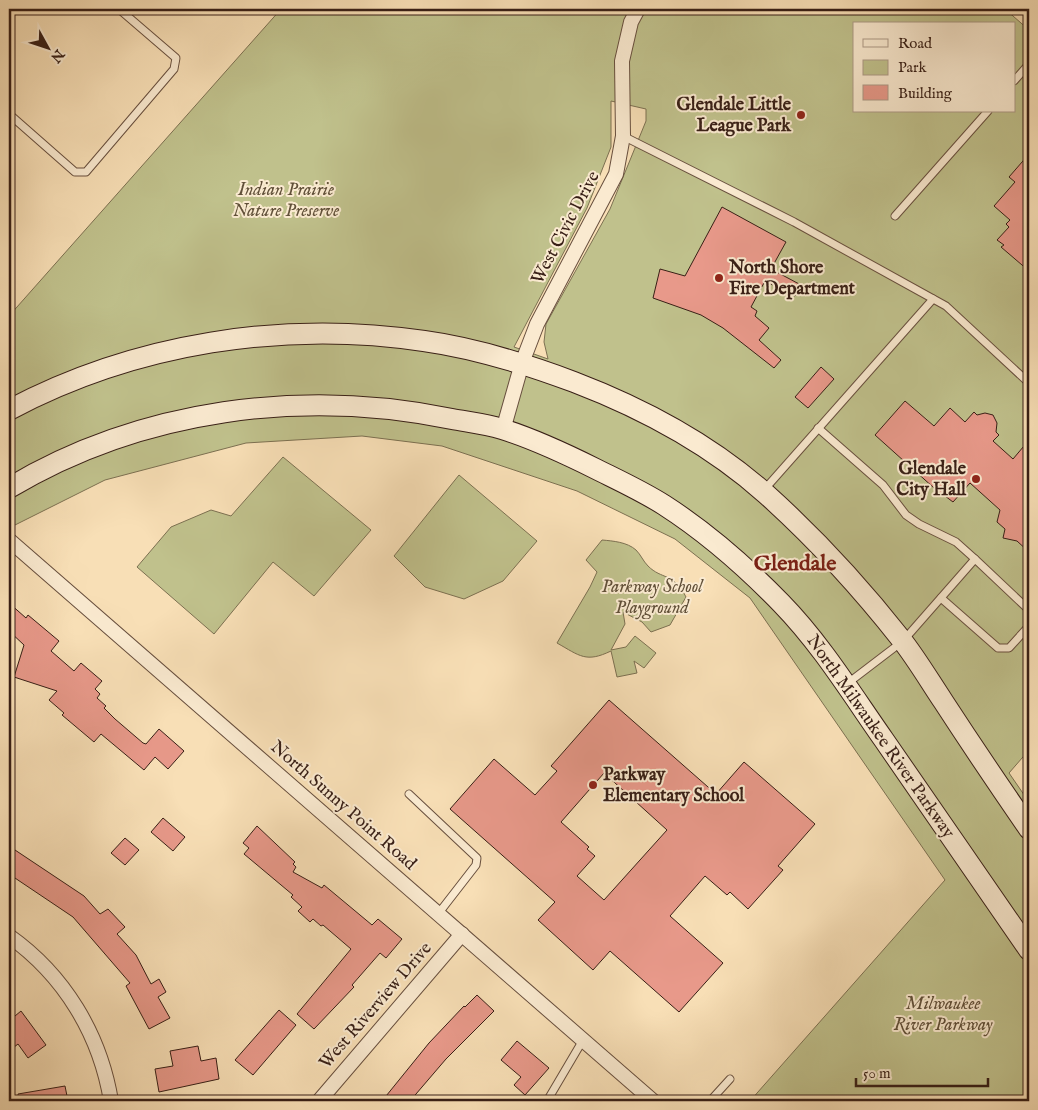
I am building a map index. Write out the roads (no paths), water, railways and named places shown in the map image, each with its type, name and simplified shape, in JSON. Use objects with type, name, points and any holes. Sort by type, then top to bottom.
[{"type":"street","name":"West Civic Drive","points":[[503,430],[522,363],[537,324],[616,174],[624,136],[622,61],[631,22],[638,9]]},
{"type":"street","points":[[9,410],[73,380],[140,358],[185,346],[278,335],[356,334],[426,341],[522,363],[599,391],[653,416],[694,442],[763,491],[809,534],[849,576],[903,641],[1029,830]]},
{"type":"street","name":"North Milwaukee River Parkway","points":[[9,488],[67,459],[117,439],[170,423],[223,412],[285,405],[355,404],[406,409],[503,430],[570,456],[661,503],[699,529],[742,565],[784,606],[831,662],[1029,950]]},
{"type":"street","name":"North Sunny Point Road","points":[[9,540],[653,1101]]},
{"type":"street","name":"West Riverview Drive","points":[[319,1101],[462,934]]},
{"type":"street","points":[[9,936],[58,980],[90,1030],[111,1101]]},
{"type":"lane","points":[[9,114],[75,172],[86,172],[174,69],[176,58],[119,9]]},
{"type":"lane","points":[[1016,79],[1029,64]]},
{"type":"lane","points":[[895,216],[987,112]]},
{"type":"lane","points":[[624,136],[794,222],[946,306],[1029,383]]},
{"type":"lane","points":[[763,491],[933,299]]},
{"type":"lane","points":[[818,428],[883,485],[906,515],[919,524],[956,542],[1029,610]]},
{"type":"lane","points":[[846,685],[903,641],[975,559]]},
{"type":"lane","points":[[941,598],[998,648],[1009,648],[1029,626]]},
{"type":"lane","points":[[409,794],[477,858],[476,866],[438,914]]},
{"type":"lane","points":[[547,1101],[583,1040]]},
{"type":"lane","points":[[710,1101],[730,1079]]},
{"type":"place","name":"Glendale Little League Park","points":[[801,115]]},
{"type":"place","name":"North Shore Fire Department","points":[[719,278]]},
{"type":"place","name":"Glendale City Hall","points":[[976,479]]},
{"type":"place","name":"Parkway Elementary School","points":[[593,785]]},
{"type":"district","name":"Glendale","points":[[795,564]]},
{"type":"park label","name":"Indian Prairie Nature Preserve","points":[[286,200]]},
{"type":"park label","name":"Parkway School Playground","points":[[652,597]]},
{"type":"park label","name":"Milwaukee River Parkway","points":[[943,1014]]}]
